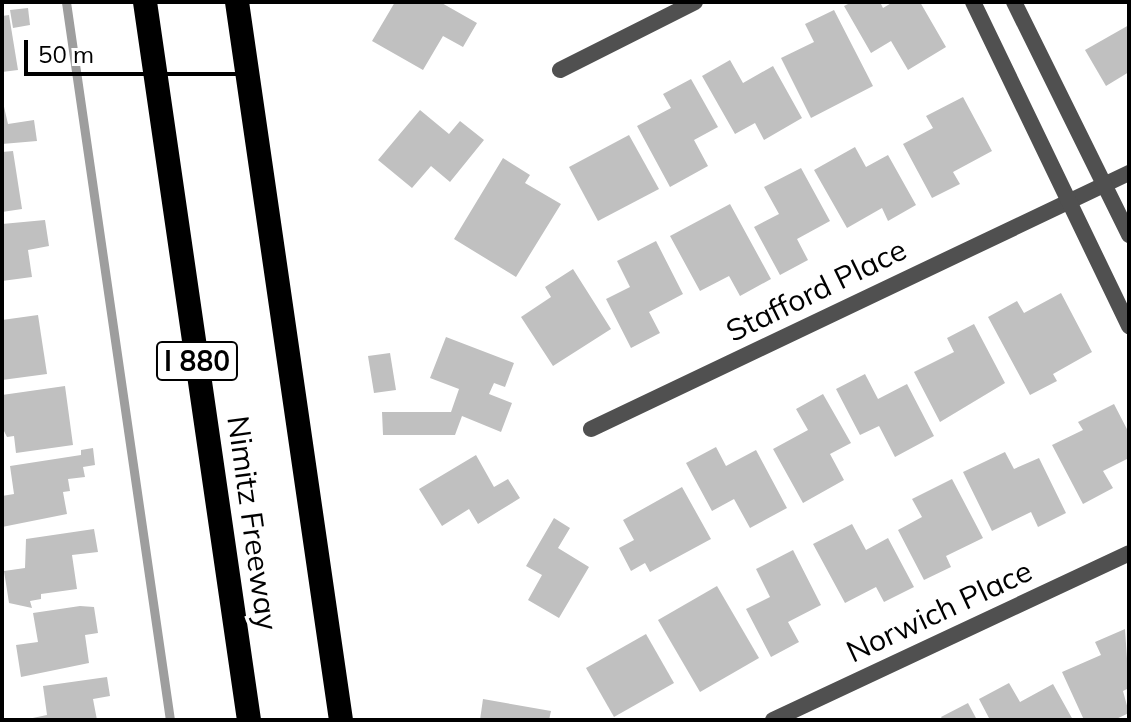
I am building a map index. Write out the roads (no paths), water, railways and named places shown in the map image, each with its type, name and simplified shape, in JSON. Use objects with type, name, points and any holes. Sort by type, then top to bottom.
[{"type":"highway","name":"Nimitz Freeway","points":[[145,2],[249,720]]},
{"type":"highway","name":"Nimitz Freeway","points":[[237,2],[341,720]]},
{"type":"street","points":[[560,70],[695,2]]},
{"type":"street","points":[[973,2],[1065,200],[1129,326]]},
{"type":"street","points":[[1014,2],[1129,235]]},
{"type":"street","name":"Stafford Place","points":[[591,429],[1065,200],[1129,173]]},
{"type":"street","name":"Norwich Place","points":[[773,720],[1129,553]]},
{"type":"waterway","points":[[66,2],[170,720]]}]
